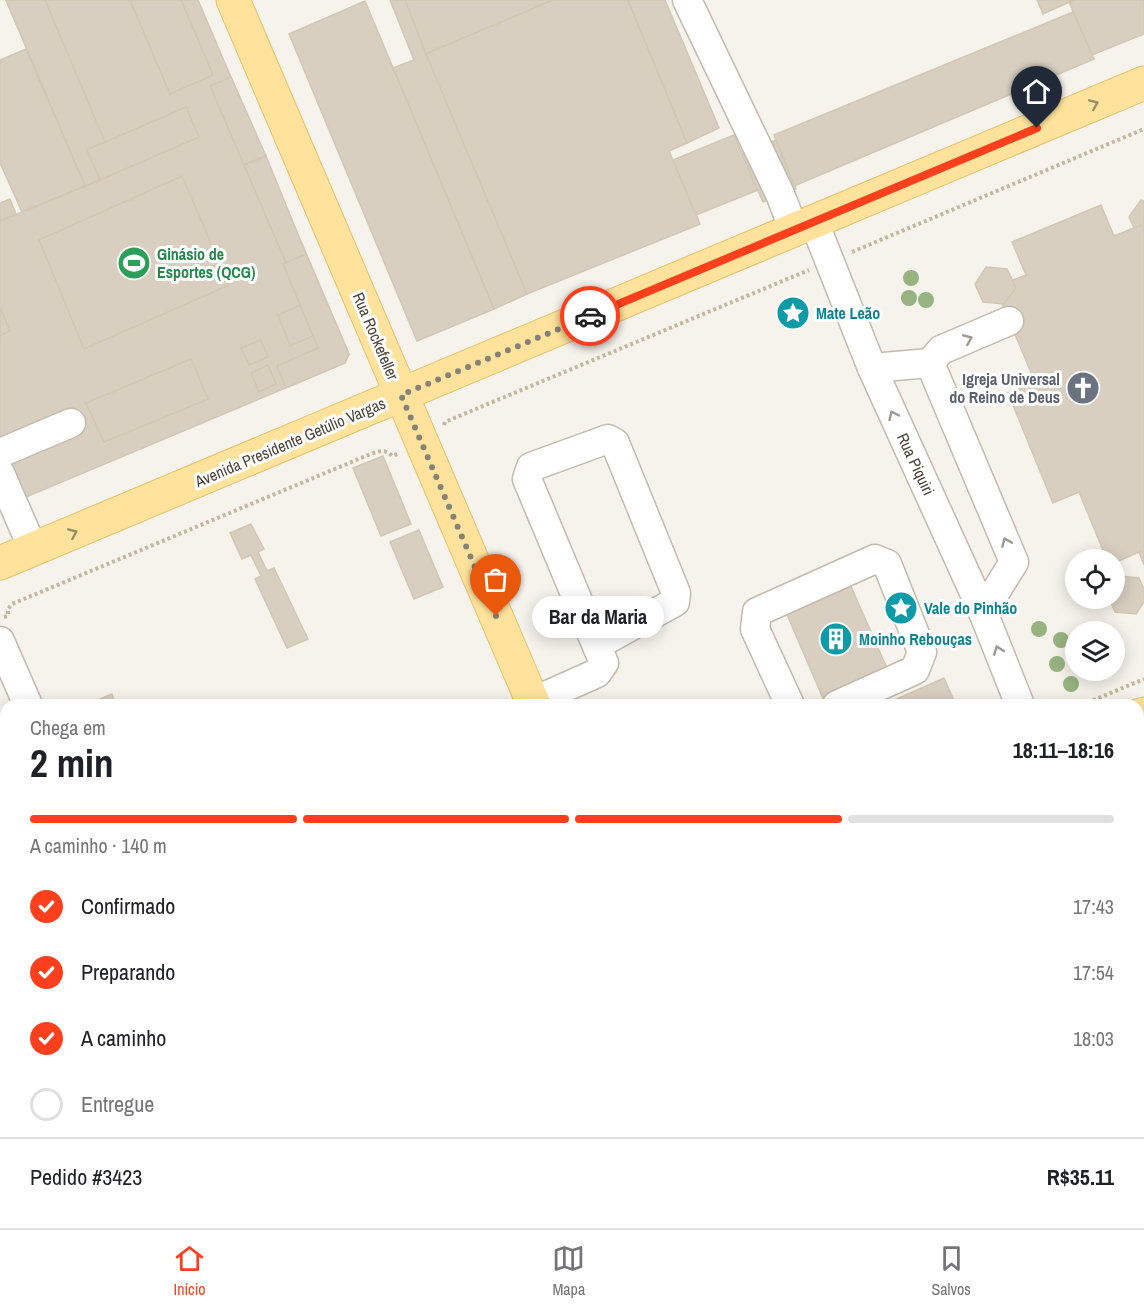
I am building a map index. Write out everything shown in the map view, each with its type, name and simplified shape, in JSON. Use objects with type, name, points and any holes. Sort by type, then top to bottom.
[{"type":"main road","name":"Rua Rockefeller","points":[[233,0],[531,699]]},
{"type":"main road","name":"Avenida Presidente Getúlio Vargas","points":[[0,563],[1144,83]]},
{"type":"street","name":"Rua Piquiri","points":[[687,0],[780,194],[804,226],[872,368],[983,612],[1018,699]]},
{"type":"street","points":[[872,368],[930,363],[941,350],[1009,321]]},
{"type":"street","points":[[930,363],[1014,562],[983,612]]},
{"type":"street","points":[[0,453],[71,423]]},
{"type":"street","points":[[542,699],[597,673],[604,663],[527,479],[531,467],[608,439],[615,443],[676,593],[675,602],[597,645]]},
{"type":"street","points":[[0,473],[33,549]]},
{"type":"street","points":[[787,699],[755,629],[757,612],[875,559],[887,564],[922,652],[915,670],[850,699]]},
{"type":"street","points":[[4,628],[26,699]]},
{"type":"path","points":[[857,250],[1144,129]]},
{"type":"path","points":[[442,429],[445,422],[818,266]]},
{"type":"path","points":[[4,628],[8,609],[12,604],[381,450],[392,456]]},
{"type":"path","points":[[1096,699],[1144,679]]},
{"type":"building","points":[[6,0],[198,0],[349,354],[345,363],[0,508],[0,221],[85,186]]},
{"type":"building","points":[[6,0],[45,0],[105,142],[87,150],[100,180],[85,186]]},
{"type":"building","points":[[130,0],[181,0],[213,75],[170,94]]},
{"type":"building","points":[[390,0],[405,0],[527,294],[494,309],[393,68],[414,60]]},
{"type":"building","points":[[405,0],[553,0],[426,54]]},
{"type":"building","points":[[553,0],[628,0],[687,143],[669,151],[700,224],[527,294],[426,54]]},
{"type":"building","points":[[628,0],[665,0],[719,128],[687,143]]},
{"type":"building","points":[[1037,0],[1074,0],[1043,14]]},
{"type":"building","points":[[1074,0],[1144,0],[1144,34],[1092,55],[1069,2]]},
{"type":"building","points":[[365,1],[494,309],[417,341],[289,34]]},
{"type":"building","points":[[1073,12],[1094,59],[794,186],[774,135]]},
{"type":"building","points":[[26,49],[85,186],[22,212],[0,163],[0,60]]},
{"type":"building","points":[[231,77],[266,156],[244,165],[210,86]]},
{"type":"building","points":[[186,107],[199,137],[100,180],[87,150]]},
{"type":"building","points":[[734,135],[758,190],[696,215],[673,160]]},
{"type":"building","points":[[776,140],[796,189],[763,202],[742,154]]},
{"type":"building","points":[[266,156],[306,254],[286,263],[244,165]]},
{"type":"building","name":"Ginásio de Esportes (QCG)","points":[[182,176],[229,285],[84,349],[39,240]]},
{"type":"building","points":[[10,199],[16,214],[0,221],[0,203]]},
{"type":"building","points":[[1141,200],[1144,201],[1144,236],[1138,236],[1129,217]]},
{"type":"building","name":"Igreja Universal do Reino de Deus","points":[[1101,205],[1114,236],[1144,224],[1144,565],[1139,552],[1125,558],[1125,549],[1102,549],[1079,492],[1053,503],[1008,393],[1035,382],[995,287],[1026,275],[1012,242]]},
{"type":"building","points":[[306,254],[349,354],[345,363],[286,388],[277,366],[318,348],[283,264]]},
{"type":"building","points":[[986,267],[1007,269],[1016,288],[1004,304],[983,302],[975,284]]},
{"type":"building","points":[[300,305],[313,336],[290,346],[278,315]]},
{"type":"building","points":[[0,307],[10,331],[0,336]]},
{"type":"building","points":[[261,340],[268,357],[249,365],[241,348]]},
{"type":"building","points":[[191,359],[208,399],[104,442],[86,403]]},
{"type":"building","points":[[268,365],[276,384],[259,392],[251,373]]},
{"type":"building","points":[[383,456],[411,524],[381,536],[353,468]]},
{"type":"building","points":[[251,524],[264,549],[258,552],[267,571],[274,568],[308,639],[287,648],[255,579],[261,576],[251,555],[242,559],[230,533]]},
{"type":"building","points":[[419,530],[443,587],[414,599],[390,542]]},
{"type":"building","name":"Moinho Rebouças","points":[[846,575],[890,675],[834,699],[823,699],[782,603]]},
{"type":"building","points":[[1125,577],[1139,578],[1144,589],[1144,602],[1136,614],[1115,612],[1114,609],[1125,609]]},
{"type":"building","name":"Moinho Rebouças","points":[[944,678],[953,699],[897,699]]},
{"type":"building","points":[[112,694],[114,699],[100,699]]},
{"type":"way so far","points":[[496,616],[401,395],[590,316]]},
{"type":"place","name":"Ginásio de Esportes (QCG)","points":[[134,263]]},
{"type":"place","name":"Mate Leão","points":[[793,313]]},
{"type":"place","name":"Igreja Universal do Reino de Deus","points":[[1083,388]]},
{"type":"place","name":"Vale do Pinhão","points":[[901,608]]},
{"type":"place","name":"Bar da Maria","points":[[496,616]]},
{"type":"place","name":"Moinho Rebouças","points":[[836,639]]},
{"type":"route","points":[[590,316],[1037,128]]}]
